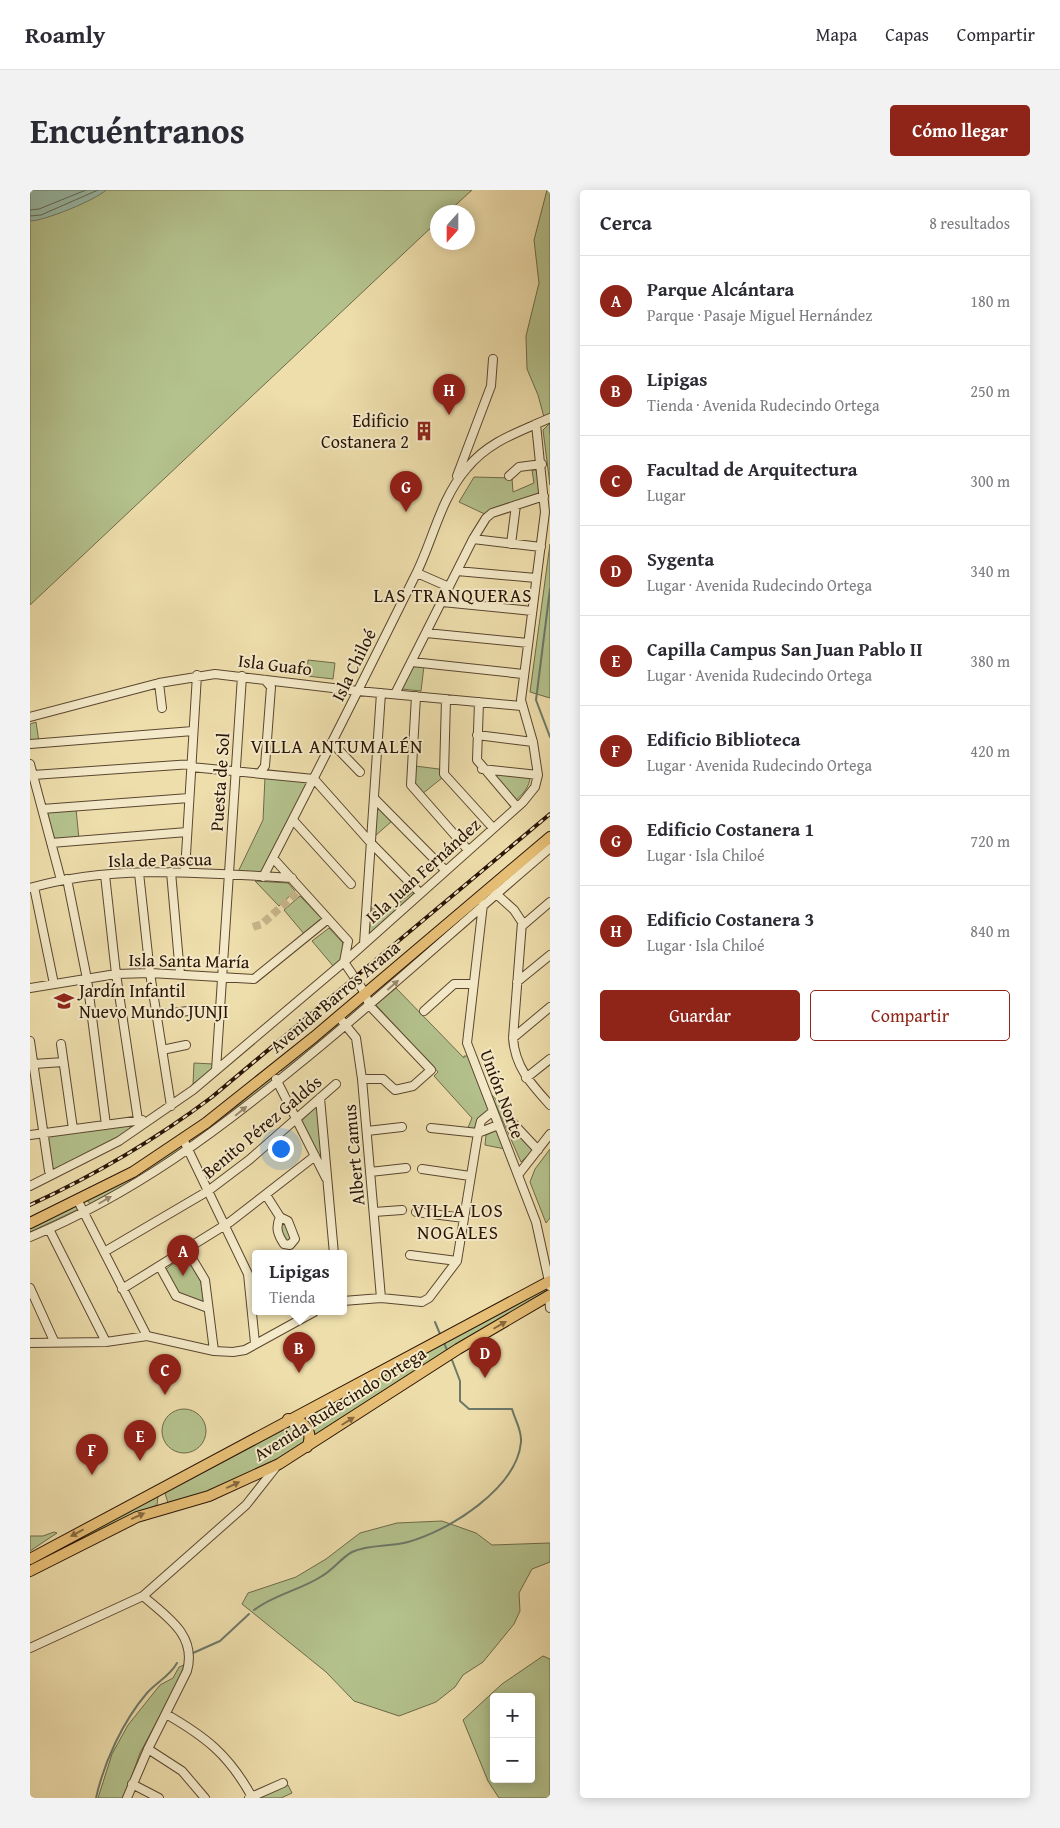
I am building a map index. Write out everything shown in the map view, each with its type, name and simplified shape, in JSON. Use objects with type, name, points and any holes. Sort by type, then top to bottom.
[{"type":"main road","name":"Avenida Barros Arana","points":[[30,1222],[136,1177],[486,897],[550,837]]},
{"type":"main road","name":"Avenida Rudecindo Ortega","points":[[30,1558],[288,1419],[549,1288]]},
{"type":"main road","name":"Avenida Rudecindo Ortega","points":[[30,1571],[137,1517],[209,1496],[279,1464],[549,1288]]},
{"type":"main road","points":[[288,1419],[300,1421],[306,1426],[310,1436],[307,1447]]},
{"type":"main road","points":[[167,1507],[162,1494],[175,1485],[179,1479]]},
{"type":"street","points":[[452,490],[491,386],[492,359]]},
{"type":"street","name":"Isla Chiloé","points":[[263,876],[332,744],[417,573],[452,490],[468,467],[483,451],[503,438],[548,419]]},
{"type":"street","points":[[482,769],[538,775],[533,742],[521,706],[541,547],[544,496],[542,464],[536,424]]},
{"type":"street","points":[[509,476],[519,467],[542,464]]},
{"type":"street","points":[[395,694],[473,539],[490,515],[544,496]]},
{"type":"street","points":[[511,544],[516,505]]},
{"type":"street","points":[[473,539],[541,547]]},
{"type":"street","points":[[457,571],[536,578]]},
{"type":"street","points":[[417,573],[449,588]]},
{"type":"street","points":[[442,602],[532,611]]},
{"type":"street","points":[[426,633],[528,643]]},
{"type":"street","points":[[412,662],[524,674]]},
{"type":"street","name":"Isla Guafo","points":[[30,716],[159,683],[197,675],[215,674],[358,691],[521,706]]},
{"type":"street","points":[[185,871],[197,675]]},
{"type":"street","name":"Puesta de Sol","points":[[216,1070],[242,676]]},
{"type":"street","points":[[260,773],[266,766],[271,688],[265,680]]},
{"type":"street","points":[[159,683],[162,708]]},
{"type":"street","points":[[364,944],[381,693]]},
{"type":"street","points":[[416,696],[411,786],[468,850]]},
{"type":"street","points":[[446,699],[444,774],[493,828]]},
{"type":"street","points":[[479,702],[476,760],[517,807]]},
{"type":"street","points":[[30,744],[194,731]]},
{"type":"street","points":[[477,735],[533,742]]},
{"type":"street","points":[[332,744],[360,772]]},
{"type":"street","points":[[30,764],[51,843],[64,879],[88,979],[106,1124]]},
{"type":"street","points":[[33,775],[191,765],[314,779],[371,843],[420,893]]},
{"type":"street","name":"Isla Juan Fernández","points":[[30,1186],[114,1144],[171,1106],[216,1070],[344,962],[517,807],[535,788],[538,775]]},
{"type":"street","points":[[42,809],[189,798]]},
{"type":"street","points":[[374,798],[445,870]]},
{"type":"street","points":[[293,820],[351,884]]},
{"type":"street","points":[[51,843],[187,832]]},
{"type":"street","name":"Avenida Barros Arana","points":[[30,1237],[84,1213],[136,1177],[188,1150],[278,1081],[345,1026],[467,919],[486,897],[550,848]]},
{"type":"street","points":[[273,858],[348,941],[344,962],[365,993],[370,1005],[431,1070],[413,1086],[395,1090],[383,1079],[362,1079]]},
{"type":"street","name":"Isla de Pascua","points":[[32,888],[64,879],[185,871],[292,878]]},
{"type":"street","points":[[171,872],[180,974]]},
{"type":"street","points":[[139,873],[150,972],[171,1106]]},
{"type":"street","points":[[105,875],[116,974],[138,1120]]},
{"type":"street","points":[[32,888],[54,984]]},
{"type":"street","points":[[486,897],[510,906],[520,916],[522,926],[513,1038],[516,1060],[526,1078],[550,1105]]},
{"type":"street","name":"Unión Norte","points":[[486,897],[481,921],[467,1043],[536,1222],[549,1288],[550,1308]]},
{"type":"street","points":[[522,926],[550,902]]},
{"type":"street","name":"Isla Santa María","points":[[30,988],[116,974],[150,972],[251,980],[260,976],[328,919]]},
{"type":"street","points":[[467,919],[481,921]]},
{"type":"street","points":[[516,982],[550,955]]},
{"type":"street","points":[[424,1010],[454,984],[473,984]]},
{"type":"street","points":[[513,1038],[550,1007]]},
{"type":"street","points":[[156,1015],[188,1011]]},
{"type":"street","name":"Albert Camus","points":[[338,1016],[356,1038],[362,1079],[381,1298]]},
{"type":"street","points":[[30,1042],[49,1171]]},
{"type":"street","points":[[61,1044],[74,1129]]},
{"type":"street","points":[[162,1050],[186,1045]]},
{"type":"street","points":[[526,1078],[550,1059]]},
{"type":"street","points":[[34,1064],[63,1062]]},
{"type":"street","points":[[272,1070],[329,1183]]},
{"type":"street","name":"Benito Pérez Galdós","points":[[104,1252],[208,1191],[249,1160],[336,1084]]},
{"type":"street","points":[[320,1098],[334,1250]]},
{"type":"street","points":[[347,1301],[381,1298],[422,1302],[429,1298],[457,1262],[478,1133],[481,1121],[492,1112]]},
{"type":"street","points":[[30,1135],[153,1118]]},
{"type":"street","points":[[509,1119],[538,1150]]},
{"type":"street","points":[[431,1128],[478,1133],[498,1126]]},
{"type":"street","points":[[367,1131],[402,1127]]},
{"type":"street","points":[[518,1176],[550,1134]]},
{"type":"street","points":[[183,1140],[248,1274],[252,1289]]},
{"type":"street","points":[[122,1289],[224,1226],[315,1156]]},
{"type":"street","points":[[370,1172],[406,1168]]},
{"type":"street","points":[[422,1169],[470,1176]]},
{"type":"street","points":[[266,1195],[280,1218]]},
{"type":"street","points":[[78,1201],[148,1336]]},
{"type":"street","points":[[374,1212],[402,1210]]},
{"type":"street","points":[[416,1212],[464,1218]]},
{"type":"street","points":[[49,1229],[106,1342]]},
{"type":"street","points":[[187,1250],[205,1280],[214,1351]]},
{"type":"street","points":[[410,1254],[457,1262]]},
{"type":"street","points":[[160,1267],[176,1296],[208,1308]]},
{"type":"street","points":[[30,1288],[54,1342]]},
{"type":"street","points":[[254,1315],[255,1343]]},
{"type":"street","points":[[30,1343],[106,1342],[148,1336],[214,1351],[233,1352],[246,1350],[255,1343],[308,1315]]},
{"type":"street","points":[[30,1648],[143,1596],[239,1511],[261,1488],[279,1464]]},
{"type":"street","points":[[257,1474],[261,1488]]},
{"type":"street","points":[[127,1798],[148,1749],[187,1671],[189,1648],[178,1626],[143,1596]]},
{"type":"street","points":[[166,1714],[202,1735],[217,1748],[229,1761],[250,1797],[282,1783]]},
{"type":"street","points":[[148,1749],[182,1771],[205,1798]]},
{"type":"street","points":[[132,1784],[145,1789],[159,1798]]},
{"type":"green space","points":[[30,190],[472,190],[456,205],[430,205],[430,229],[30,605]]},
{"type":"green space","points":[[547,190],[550,190],[550,415],[544,417],[538,395],[527,369],[526,336],[539,283],[534,240]]},
{"type":"green space","points":[[550,423],[550,485],[543,430]]},
{"type":"green space","points":[[532,470],[540,470],[542,495],[489,516],[459,502],[474,477],[512,478],[513,492],[534,483]]},
{"type":"green space","points":[[550,544],[550,698],[530,692]]},
{"type":"green space","points":[[308,660],[335,663],[333,679],[307,676]]},
{"type":"green space","points":[[413,665],[424,666],[421,691],[401,689]]},
{"type":"green space","points":[[36,722],[39,742],[30,741],[30,724]]},
{"type":"green space","points":[[415,766],[439,769],[442,778],[422,794],[414,780]]},
{"type":"green space","points":[[490,773],[530,776],[530,780],[526,790],[515,801]]},
{"type":"green space","points":[[265,777],[309,780],[260,874],[238,872],[263,820]]},
{"type":"green space","points":[[378,805],[392,821],[375,836],[376,807]]},
{"type":"green space","points":[[76,809],[79,839],[54,840],[47,811]]},
{"type":"green space","points":[[255,881],[288,883],[295,891],[279,906]]},
{"type":"green space","points":[[414,891],[416,892],[369,934],[372,906],[381,917]]},
{"type":"green space","points":[[300,896],[323,920],[305,935],[284,910]]},
{"type":"green space","points":[[329,928],[343,943],[343,960],[334,967],[312,941]]},
{"type":"green space","points":[[396,988],[464,1058],[464,1056],[469,1056],[490,1110],[475,1131],[467,1130],[472,1118],[434,1076],[438,1072],[376,1005]]},
{"type":"green space","points":[[335,1023],[338,1026],[283,1072],[280,1069]]},
{"type":"green space","points":[[194,1063],[213,1064],[213,1069],[193,1084]]},
{"type":"green space","points":[[272,1077],[274,1080],[195,1142],[191,1139],[215,1124]]},
{"type":"green space","points":[[491,1094],[510,1115],[507,1118],[535,1149],[521,1162]]},
{"type":"green space","points":[[317,1106],[322,1162],[300,1122]]},
{"type":"green space","points":[[142,1122],[134,1129],[53,1173],[47,1135]]},
{"type":"green space","points":[[495,1131],[498,1132],[505,1149],[485,1145],[486,1135]]},
{"type":"green space","points":[[181,1145],[184,1150],[143,1176],[138,1173]]},
{"type":"green space","points":[[550,1149],[550,1218],[546,1223],[530,1182],[535,1169]]},
{"type":"green space","points":[[129,1176],[130,1182],[90,1204],[87,1200]]},
{"type":"green space","points":[[77,1205],[79,1209],[30,1232],[30,1226]]},
{"type":"green space","points":[[281,1220],[288,1226],[291,1241],[286,1242],[282,1236]]},
{"type":"green space","points":[[185,1254],[201,1282],[204,1303],[179,1293],[165,1270]]},
{"type":"green space","points":[[550,1285],[550,1293],[314,1441],[299,1417]]},
{"type":"green space","points":[[188,1409],[200,1415],[205,1422],[205,1440],[200,1447],[193,1452],[180,1453],[172,1450],[165,1443],[162,1427],[165,1419],[172,1412]]},
{"type":"green space","points":[[293,1425],[299,1426],[305,1434],[305,1442],[301,1445],[264,1467],[217,1489],[168,1503],[165,1493]]},
{"type":"green space","points":[[158,1496],[157,1505],[119,1521],[30,1567],[30,1561]]},
{"type":"green space","points":[[442,1521],[476,1533],[492,1545],[550,1543],[550,1562],[532,1569],[519,1593],[520,1611],[514,1624],[483,1662],[463,1675],[455,1687],[436,1702],[399,1716],[354,1701],[326,1672],[242,1604],[248,1593],[296,1577],[326,1559],[360,1533],[397,1523]]},
{"type":"green space","points":[[54,1532],[57,1533],[30,1551],[30,1536],[43,1536]]},
{"type":"green space","points":[[543,1656],[550,1659],[550,1798],[499,1798],[488,1781],[463,1720],[490,1695],[490,1783],[535,1783],[535,1693],[492,1693],[502,1684]]},
{"type":"green space","points":[[184,1665],[180,1678],[140,1753],[124,1798],[98,1798],[112,1754],[128,1725],[160,1685],[173,1678],[179,1667]]},
{"type":"green space","points":[[288,1785],[292,1793],[281,1798],[257,1798]]},
{"type":"water","points":[[32,190],[106,190],[70,209],[46,218],[30,221],[30,192]]},
{"type":"waterway","points":[[550,421],[550,433]]},
{"type":"waterway","points":[[550,589],[536,700],[550,737]]},
{"type":"waterway","points":[[435,1322],[440,1334]]},
{"type":"waterway","points":[[444,1343],[447,1350]]},
{"type":"waterway","points":[[254,1610],[271,1600],[314,1581],[352,1552],[359,1549],[408,1542],[461,1518],[494,1491],[507,1475],[517,1459],[521,1442],[512,1409],[469,1409],[460,1401],[460,1381],[452,1360]]},
{"type":"waterway","points":[[193,1653],[220,1641],[249,1614]]},
{"type":"waterway","points":[[96,1798],[109,1756],[122,1729],[147,1693],[171,1672],[177,1663]]},
{"type":"tunnel","points":[[253,927],[262,924],[301,889]]},
{"type":"railway","points":[[30,1205],[78,1182],[124,1156],[169,1128],[212,1097],[550,814]]},
{"type":"place","name":"Edificio Costanera 3","points":[[449,415]]},
{"type":"place","name":"Edificio Costanera 2","points":[[424,431]]},
{"type":"place","name":"Edificio Costanera 1","points":[[406,512]]},
{"type":"place","name":"Jardín Infantil Nuevo Mundo JUNJI","points":[[64,1001]]},
{"type":"place","name":"Parque Alcántara","points":[[183,1276]]},
{"type":"place","name":"Lipigas","points":[[299,1373]]},
{"type":"place","name":"Sygenta","points":[[485,1378]]},
{"type":"place","name":"Facultad de Arquitectura","points":[[165,1395]]},
{"type":"place","name":"Capilla Campus San Juan Pablo II","points":[[140,1461]]},
{"type":"place","name":"Edificio Biblioteca","points":[[92,1475]]},
{"type":"district","name":"LAS TRANQUERAS","points":[[453,595]]},
{"type":"district","name":"VILLA ANTUMALÉN","points":[[337,746]]},
{"type":"district","name":"VILLA LOS NOGALES","points":[[458,1221]]}]
